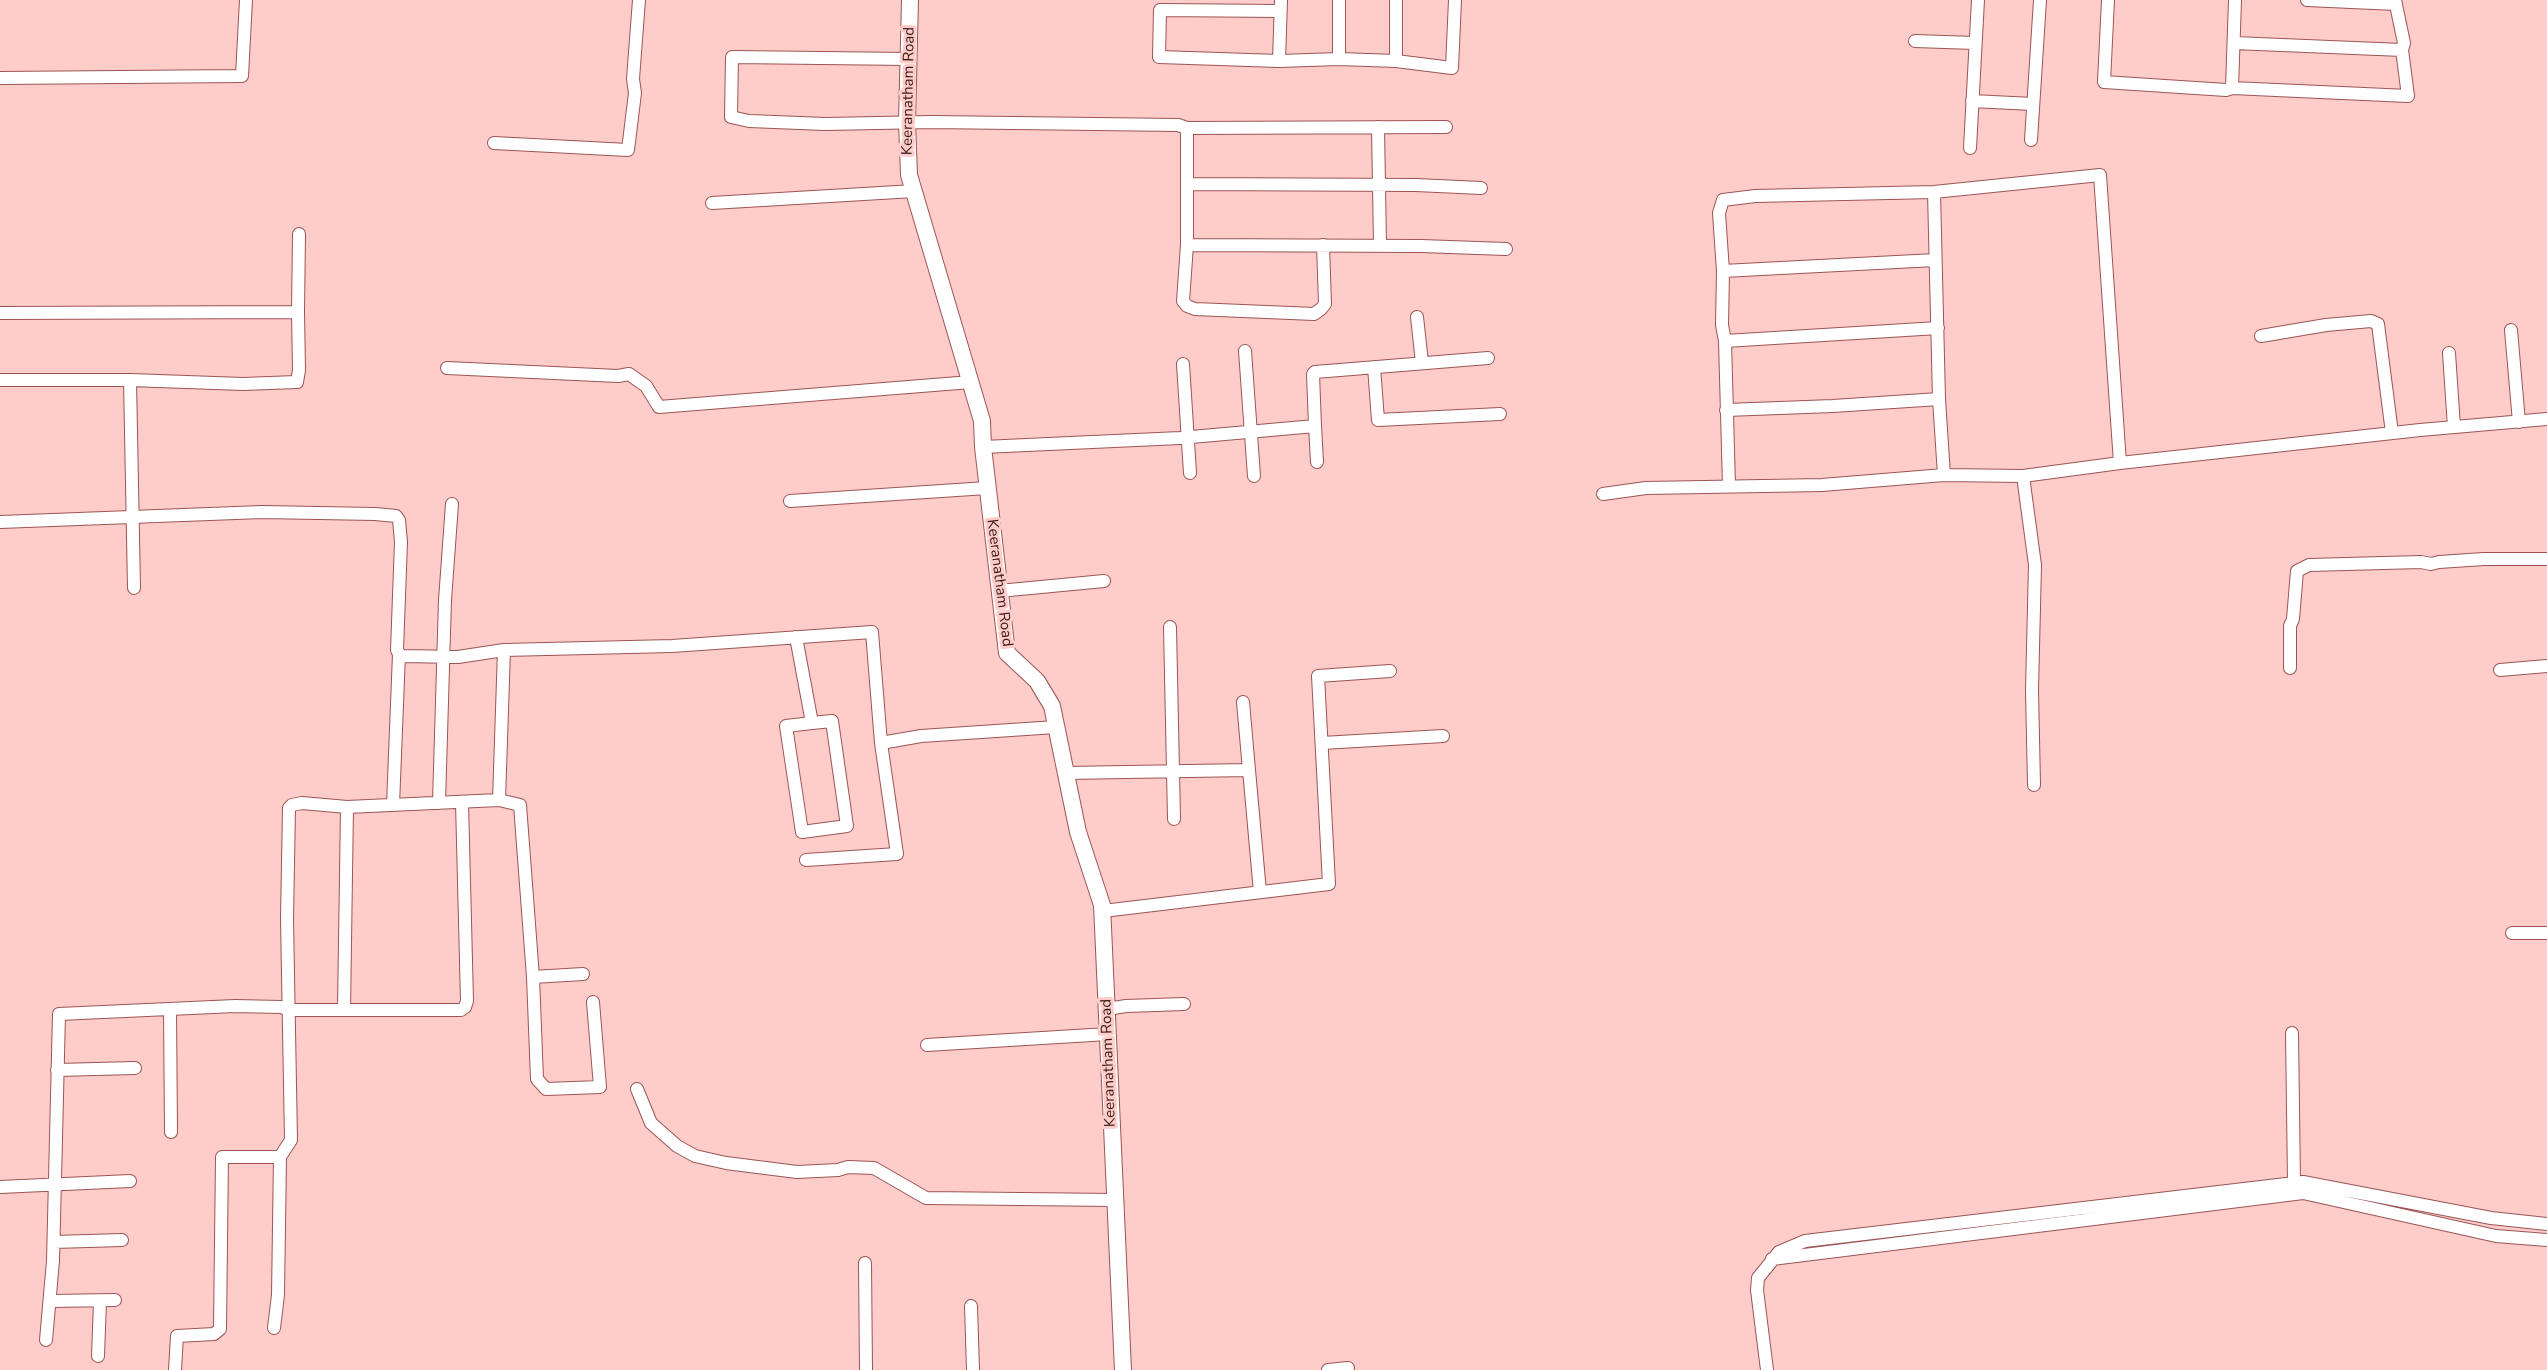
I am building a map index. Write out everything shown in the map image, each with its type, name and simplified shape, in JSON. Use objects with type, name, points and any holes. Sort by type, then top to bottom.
[{"type":"street","points":[[0,78],[242,76],[246,0]]},
{"type":"street","points":[[494,143],[628,150],[635,93],[633,79],[639,0]]},
{"type":"street","name":"Keeranatham Road","points":[[910,0],[907,123],[909,175],[982,421],[987,488],[1007,654],[1037,681],[1052,706],[1078,832],[1103,911],[1123,1370]]},
{"type":"street","points":[[1339,0],[1339,59]]},
{"type":"street","points":[[1396,0],[1396,61]]},
{"type":"street","points":[[1279,61],[1280,6],[1160,10],[1159,57],[1279,61],[1339,59],[1396,61],[1452,68],[1455,0]]},
{"type":"street","points":[[1970,148],[1978,0]]},
{"type":"street","points":[[2031,140],[2040,0]]},
{"type":"street","points":[[2108,0],[2104,82],[2226,90],[2232,88],[2408,96],[2402,50],[2404,43],[2399,11],[2395,2],[2307,0]]},
{"type":"street","points":[[2232,88],[2235,0]]},
{"type":"street","points":[[1915,40],[1976,43]]},
{"type":"street","points":[[2234,43],[2402,50]]},
{"type":"street","points":[[910,59],[732,57],[731,117],[749,121],[814,123],[1178,125],[1187,128],[1446,127]]},
{"type":"street","points":[[1972,101],[2033,104]]},
{"type":"street","points":[[1378,127],[1380,246]]},
{"type":"street","points":[[1187,128],[1187,245],[1184,301],[1187,306],[1195,309],[1314,314],[1325,303],[1323,245]]},
{"type":"street","points":[[1729,486],[1725,341],[1722,325],[1723,271],[1719,230],[1719,213],[1723,200],[1755,196],[1934,192],[2100,175],[2120,463]]},
{"type":"street","points":[[1188,184],[1481,188]]},
{"type":"street","points":[[712,203],[914,191]]},
{"type":"street","points":[[1934,192],[1939,399],[1944,475]]},
{"type":"street","points":[[0,380],[130,380],[243,384],[297,382],[299,370],[299,234]]},
{"type":"street","points":[[1187,245],[1506,249]]},
{"type":"street","points":[[1723,271],[1935,260]]},
{"type":"street","points":[[0,313],[298,312]]},
{"type":"street","points":[[1417,317],[1422,363]]},
{"type":"street","points":[[2261,336],[2326,325],[2371,321],[2378,324],[2392,433]]},
{"type":"street","points":[[1725,341],[1938,328]]},
{"type":"street","points":[[2511,330],[2519,422]]},
{"type":"street","points":[[1245,351],[1254,476]]},
{"type":"street","points":[[2449,352],[2454,427]]},
{"type":"street","points":[[1317,462],[1313,374],[1316,372],[1488,358]]},
{"type":"street","points":[[1183,364],[1190,473]]},
{"type":"street","points":[[1374,367],[1378,420],[1500,414]]},
{"type":"street","points":[[447,368],[618,376],[629,374],[646,386],[659,407],[971,382]]},
{"type":"street","points":[[130,380],[134,588]]},
{"type":"street","points":[[1726,410],[1939,399]]},
{"type":"street","points":[[1603,494],[1646,488],[1821,485],[1944,475],[2023,476],[2392,433],[2547,419]]},
{"type":"street","points":[[983,447],[1188,437],[1315,426]]},
{"type":"street","points":[[2023,476],[2035,565],[2032,690],[2034,785]]},
{"type":"street","points":[[790,501],[987,488]]},
{"type":"street","points":[[439,803],[445,600],[452,504]]},
{"type":"street","points":[[0,522],[134,515],[262,512],[396,516],[399,520],[401,542],[393,805]]},
{"type":"street","points":[[2289,668],[2290,626],[2293,619],[2297,571],[2309,565],[2421,562],[2431,564],[2484,559],[2547,559]]},
{"type":"street","points":[[999,591],[1104,580]]},
{"type":"street","points":[[1170,627],[1174,819]]},
{"type":"street","points":[[399,654],[458,657],[504,650],[672,646],[872,632],[881,743],[897,854],[806,860]]},
{"type":"street","points":[[796,637],[812,723]]},
{"type":"street","points":[[499,800],[504,650]]},
{"type":"street","points":[[2500,670],[2547,666]]},
{"type":"street","points":[[1103,911],[1329,884],[1318,676],[1390,671]]},
{"type":"street","points":[[1243,702],[1260,892]]},
{"type":"street","points":[[832,721],[847,826],[802,832],[786,726],[812,723],[832,721]]},
{"type":"street","points":[[881,743],[921,736],[1056,727]]},
{"type":"street","points":[[1322,742],[1443,736]]},
{"type":"street","points":[[1065,773],[1249,770]]},
{"type":"street","points":[[274,1328],[278,1295],[280,1156],[291,1140],[287,838],[289,808],[302,803],[347,807],[499,800],[520,806],[533,977],[537,1079],[546,1089],[600,1087],[593,1002]]},
{"type":"street","points":[[46,1340],[54,1242],[59,1014],[235,1005],[281,1007],[289,1010],[461,1010],[465,1007],[462,802]]},
{"type":"street","points":[[344,1010],[347,807]]},
{"type":"street","points":[[2512,933],[2547,933]]},
{"type":"street","points":[[533,977],[583,974]]},
{"type":"street","points":[[1107,1009],[1184,1004]]},
{"type":"street","points":[[170,1009],[171,1132]]},
{"type":"street","points":[[2292,1033],[2294,1183]]},
{"type":"street","points":[[927,1045],[1108,1034]]},
{"type":"street","points":[[57,1071],[135,1068]]},
{"type":"street","points":[[636,1089],[651,1123],[677,1146],[695,1156],[726,1163],[797,1172],[838,1170],[848,1167],[874,1168],[926,1198],[1115,1200]]},
{"type":"street","points":[[175,1370],[177,1336],[214,1334],[220,1329],[222,1157],[280,1156]]},
{"type":"street","points":[[0,1187],[130,1181]]},
{"type":"street","points":[[1767,1370],[1757,1290],[1758,1278],[1772,1259],[1789,1246],[1805,1241],[2294,1183],[2325,1185],[2491,1218],[2547,1224]]},
{"type":"street","points":[[1772,1259],[2303,1193],[2496,1236],[2547,1240]]},
{"type":"street","points":[[54,1242],[122,1240]]},
{"type":"street","points":[[865,1263],[866,1370]]},
{"type":"street","points":[[98,1356],[100,1300]]},
{"type":"street","points":[[50,1301],[115,1300]]},
{"type":"street","points":[[971,1306],[973,1370]]},
{"type":"street","points":[[1328,1370],[1348,1368]]}]
